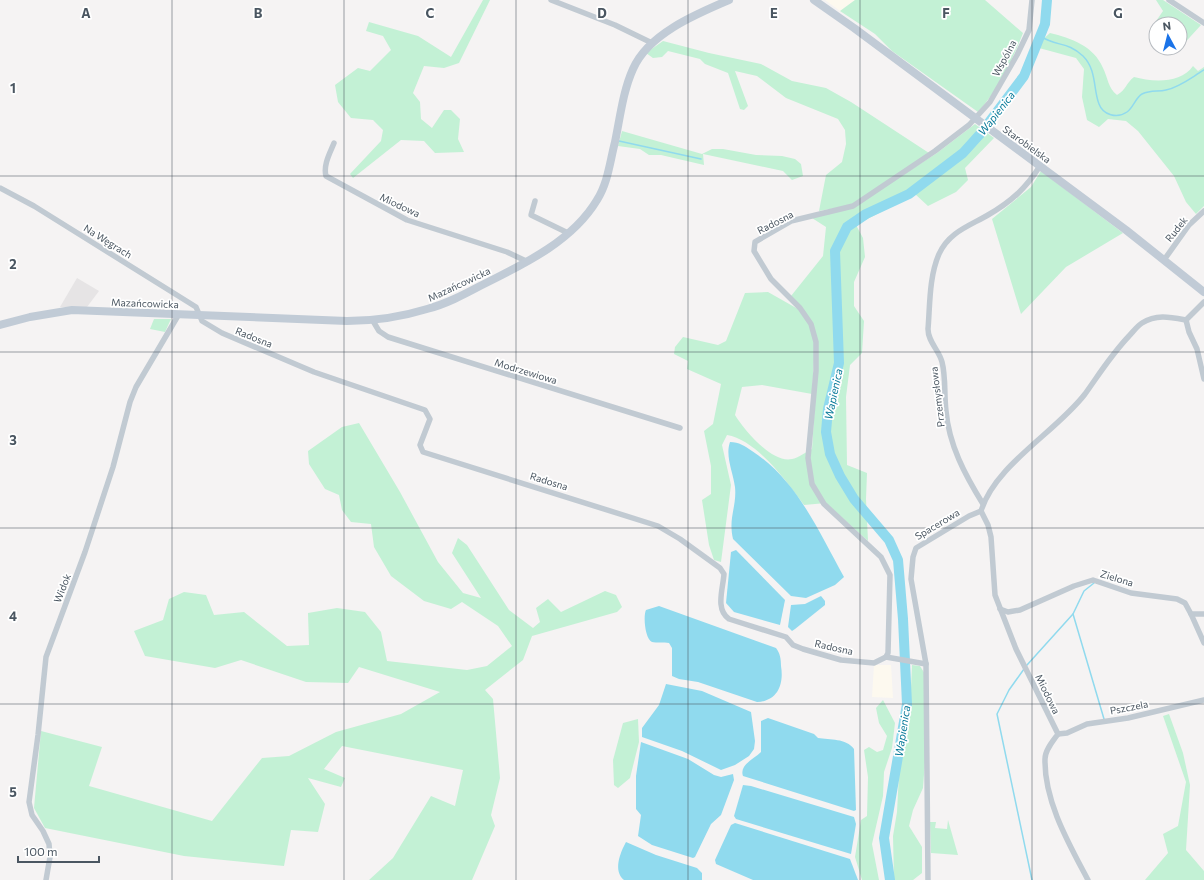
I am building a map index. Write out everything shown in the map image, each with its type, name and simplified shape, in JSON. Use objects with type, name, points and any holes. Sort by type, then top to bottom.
[{"type":"street","points":[[551,0],[615,25],[652,43]]},
{"type":"street","name":"Mazańcowicka","points":[[0,325],[30,317],[72,310],[373,321],[429,309],[452,300],[543,252],[581,221],[598,199],[609,166],[632,69],[638,58],[652,43],[686,20],[729,0]]},
{"type":"street","name":"Starobielska","points":[[813,0],[1040,166],[1204,292]]},
{"type":"street","name":"Wspólna","points":[[978,120],[990,102],[1029,30],[1032,0]]},
{"type":"street","points":[[1169,0],[1204,23]]},
{"type":"street","name":"Radosna","points":[[200,315],[202,321],[222,333],[321,374],[425,410],[430,419],[420,444],[423,452],[658,526],[680,539],[720,568],[724,574],[720,608],[723,615],[729,619],[786,637],[793,645],[803,649],[841,660],[874,663],[886,658],[888,653],[890,575],[881,557],[824,504],[812,484],[808,458],[816,371],[816,342],[811,324],[800,308],[771,279],[754,251],[755,242],[791,221],[853,206],[978,120]]},
{"type":"street","name":"Miodowa","points":[[334,143],[326,163],[326,176],[406,220],[507,252],[526,261]]},
{"type":"street","name":"Przemysłowa","points":[[983,504],[965,475],[953,446],[946,413],[940,355],[929,338],[928,329],[933,275],[940,253],[951,237],[971,223],[987,216],[1008,202],[1028,185],[1040,166]]},
{"type":"street","name":"Na Węgrach","points":[[0,188],[34,206],[196,307],[200,315]]},
{"type":"street","points":[[535,201],[531,215],[568,233]]},
{"type":"street","name":"Rudek","points":[[1164,260],[1189,225],[1204,211]]},
{"type":"street","points":[[1186,320],[1204,302]]},
{"type":"street","name":"Widok","points":[[46,880],[50,857],[50,844],[32,815],[29,802],[46,657],[85,552],[113,467],[130,402],[136,387],[179,314]]},
{"type":"street","points":[[981,511],[990,489],[1066,414],[1084,394],[1111,354],[1141,324],[1155,317],[1170,317],[1186,320]]},
{"type":"street","points":[[1186,320],[1189,332],[1198,349],[1204,379]]},
{"type":"street","name":"Modrzewiowa","points":[[373,321],[379,332],[388,337],[680,428]]},
{"type":"street","name":"Miodowa","points":[[981,511],[988,525],[991,537],[995,595],[1016,648],[1058,734]]},
{"type":"street","name":"Spacerowa","points":[[928,880],[926,664],[911,578],[913,557],[916,548],[969,516],[981,511]]},
{"type":"street","name":"Zielona","points":[[1000,608],[1008,612],[1020,610],[1074,586],[1093,580],[1131,593],[1177,599],[1185,603],[1204,643]]},
{"type":"street","points":[[1191,614],[1204,614]]},
{"type":"street","points":[[886,658],[926,664]]},
{"type":"street","name":"Pszczela","points":[[1058,734],[1067,733],[1087,724],[1128,718],[1204,700]]},
{"type":"street","points":[[1058,734],[1049,747],[1045,758],[1054,808],[1088,880]]},
{"type":"shaded area","points":[[825,0],[855,0],[840,11]]},
{"type":"shaded area","points":[[77,278],[99,291],[87,307],[60,307]]},
{"type":"shaded area","points":[[874,665],[891,665],[893,698],[872,697]]},
{"type":"green space","points":[[483,0],[490,0],[459,63],[444,68],[424,66],[413,93],[420,102],[421,119],[432,128],[444,110],[451,110],[460,119],[458,139],[464,152],[435,153],[424,141],[401,140],[353,178],[350,174],[381,141],[383,130],[373,120],[351,118],[338,102],[335,85],[358,68],[370,71],[391,50],[383,36],[366,31],[369,22],[418,36],[451,57]]},
{"type":"green space","points":[[855,0],[985,0],[1023,33],[1004,75],[978,112],[892,51],[875,34],[840,11]]},
{"type":"green space","points":[[1156,0],[1163,0],[1187,16],[1160,16],[1163,11]]},
{"type":"green space","points":[[1188,16],[1201,25],[1188,39]]},
{"type":"green space","points":[[1050,33],[1074,40],[1094,54],[1103,68],[1108,83],[1117,95],[1134,77],[1149,80],[1174,79],[1188,72],[1193,66],[1198,71],[1204,67],[1204,206],[1196,214],[1186,202],[1174,176],[1138,131],[1126,121],[1108,119],[1099,127],[1087,120],[1082,97],[1084,69],[1076,58],[1039,48],[1041,41]]},
{"type":"green space","points":[[663,41],[761,64],[792,81],[826,88],[851,102],[929,153],[852,205],[819,211],[826,175],[842,162],[846,144],[845,130],[838,119],[786,98],[757,76],[735,71],[748,106],[744,110],[740,109],[728,73],[705,64],[700,59],[668,51],[662,57],[653,58],[646,53]]},
{"type":"green space","points":[[975,124],[994,138],[965,168],[968,180],[956,192],[928,206],[915,194],[856,225],[863,238],[865,257],[854,282],[854,306],[864,321],[862,353],[850,365],[846,397],[847,465],[867,473],[866,499],[868,541],[826,503],[804,505],[780,474],[760,453],[738,438],[727,435],[722,445],[731,485],[721,562],[714,560],[709,545],[702,500],[711,494],[711,466],[704,431],[713,424],[721,384],[687,369],[688,361],[674,354],[675,347],[683,337],[718,345],[726,341],[745,293],[768,292],[798,309],[810,325],[814,340],[813,324],[791,296],[823,256],[826,227],[812,218],[853,207],[937,153]],"holes":[[[815,345],[817,371],[812,449],[792,459],[784,459],[768,451],[752,437],[735,415],[742,387],[762,385],[812,394]]]},
{"type":"green space","points":[[622,131],[702,154],[712,149],[723,149],[756,155],[782,156],[795,159],[801,164],[803,176],[792,180],[783,171],[703,154],[704,165],[661,155],[649,155],[640,149],[618,146]]},
{"type":"green space","points":[[1041,171],[1123,233],[1066,267],[1021,314],[992,219],[1031,187]]},
{"type":"green space","points":[[154,319],[171,319],[165,332],[150,329]]},
{"type":"green space","points":[[359,423],[400,492],[438,562],[463,593],[481,598],[452,553],[458,538],[467,545],[509,610],[533,628],[540,622],[536,608],[548,599],[561,612],[605,591],[616,595],[622,607],[617,612],[532,636],[523,660],[485,690],[493,699],[500,778],[491,815],[495,826],[472,880],[369,880],[393,858],[431,796],[455,806],[463,770],[342,746],[324,769],[345,778],[341,787],[308,778],[325,804],[318,832],[291,830],[284,866],[184,856],[45,828],[34,808],[41,731],[102,747],[89,786],[212,821],[262,758],[289,756],[336,732],[401,714],[440,692],[359,667],[348,683],[306,682],[241,660],[215,668],[145,656],[134,631],[163,620],[169,599],[184,592],[206,595],[214,615],[244,612],[287,646],[309,645],[308,613],[337,608],[365,612],[381,632],[387,661],[467,670],[487,666],[512,646],[498,626],[462,602],[451,609],[424,601],[391,576],[374,547],[371,524],[351,522],[342,510],[339,495],[325,489],[309,464],[308,451],[342,427]]},
{"type":"green space","points":[[912,665],[920,666],[925,674],[926,748],[923,788],[913,810],[909,826],[922,847],[922,873],[913,880],[894,880],[893,836],[897,812],[899,774],[910,710]]},
{"type":"green space","points":[[883,700],[895,723],[892,748],[884,772],[883,796],[872,844],[879,880],[862,880],[855,857],[861,820],[867,816],[868,777],[864,750],[869,747],[877,752],[883,750],[887,736],[879,723],[876,708]]},
{"type":"green space","points":[[1169,714],[1183,753],[1190,785],[1186,850],[1204,871],[1204,880],[1145,880],[1168,853],[1163,834],[1178,826],[1186,782],[1163,716]]},
{"type":"green space","points":[[638,719],[639,742],[630,778],[618,788],[614,785],[613,760],[623,723]]},
{"type":"green space","points":[[948,820],[958,855],[931,853],[930,822],[936,822],[935,828],[947,829]]},
{"type":"water","points":[[730,442],[744,446],[768,463],[782,477],[806,508],[844,577],[835,585],[806,598],[791,596],[733,539],[731,525],[735,500],[735,487],[728,453]]},
{"type":"water","points":[[736,550],[785,600],[780,625],[734,612],[726,603],[731,552]]},
{"type":"water","points":[[821,596],[825,601],[825,605],[792,631],[788,627],[791,605],[805,604]]},
{"type":"water","points":[[659,606],[776,648],[780,656],[782,673],[780,685],[775,695],[764,701],[757,702],[698,682],[679,679],[672,676],[672,648],[669,643],[652,642],[648,637],[645,627],[646,610]]},
{"type":"water","points":[[666,684],[702,691],[751,712],[755,741],[754,749],[749,756],[735,765],[721,770],[682,751],[642,737],[642,728],[659,705]]},
{"type":"water","points":[[768,718],[814,734],[818,738],[838,740],[851,745],[854,749],[856,810],[854,811],[743,776],[742,772],[745,765],[761,752],[761,721]]},
{"type":"water","points":[[641,742],[688,759],[714,775],[721,777],[733,774],[734,780],[721,815],[711,824],[695,857],[693,858],[652,845],[638,836],[641,815],[636,809],[636,776]]},
{"type":"water","points":[[743,785],[751,786],[854,817],[856,824],[851,854],[736,819],[734,816]]},
{"type":"water","points":[[735,823],[850,859],[858,880],[753,880],[716,864],[715,860],[731,825]]},
{"type":"water","points":[[626,842],[656,855],[697,868],[702,873],[702,880],[624,880],[618,867],[620,856]]},
{"type":"waterway","name":"Wapienica","points":[[890,880],[884,838],[907,704],[903,619],[898,560],[889,540],[854,499],[840,476],[830,454],[826,432],[828,409],[839,363],[835,251],[847,227],[866,214],[909,194],[963,153],[981,133],[1024,76],[1045,24],[1047,0]]},
{"type":"waterway","points":[[1040,36],[1052,42],[1072,48],[1083,56],[1091,67],[1099,104],[1104,111],[1111,115],[1119,115],[1127,112],[1142,94],[1171,89],[1204,70]]},
{"type":"waterway","points":[[619,141],[701,159]]},
{"type":"waterway","points":[[1027,665],[1073,614],[1084,591],[1094,583]]},
{"type":"waterway","points":[[1073,614],[1104,719]]},
{"type":"waterway","points":[[1024,669],[1009,690],[997,714],[1032,880]]}]
